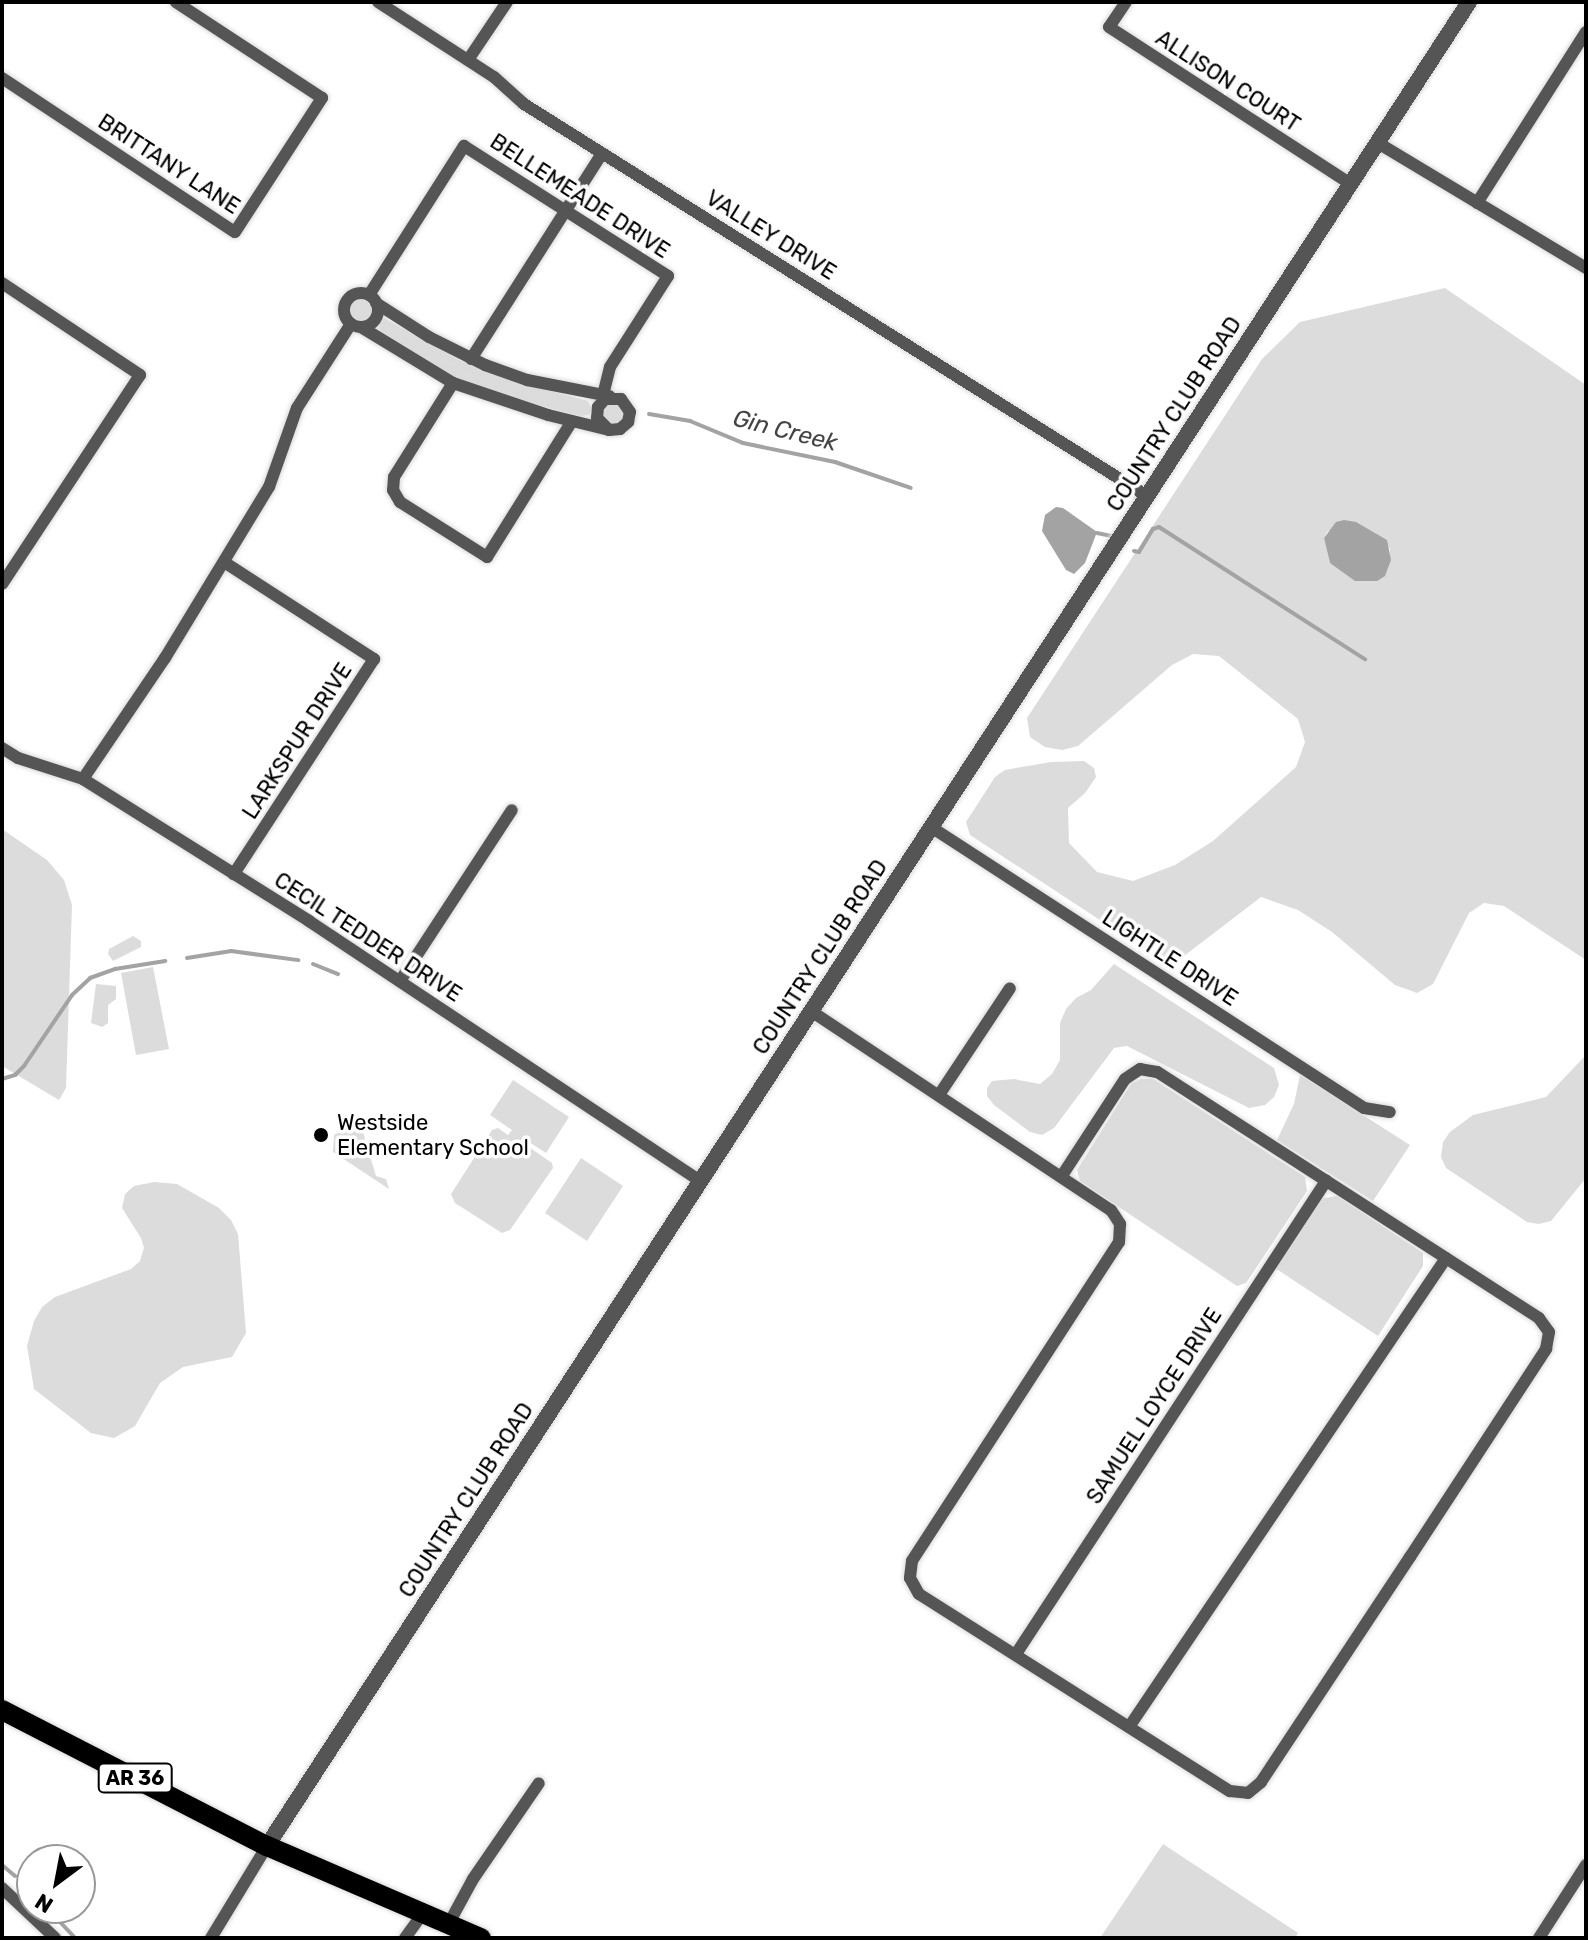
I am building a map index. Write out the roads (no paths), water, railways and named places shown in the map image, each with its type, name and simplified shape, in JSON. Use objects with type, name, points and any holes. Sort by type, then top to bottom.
[{"type":"main road","name":"AR 36","points":[[2,1710],[267,1846],[481,1938]]},
{"type":"street","name":"BRITTANY LANE","points":[[2,78],[235,232],[322,98],[176,2]]},
{"type":"street","name":"VALLEY DRIVE","points":[[378,2],[468,60],[524,104],[1147,496]]},
{"type":"street","points":[[468,60],[507,2]]},
{"type":"street","name":"ALLISON COURT","points":[[1126,2],[1109,27],[1351,184]]},
{"type":"street","name":"COUNTRY CLUB ROAD","points":[[211,1938],[267,1846],[1469,2]]},
{"type":"street","points":[[1477,203],[1586,32]]},
{"type":"street","points":[[1378,143],[1586,268]]},
{"type":"street","name":"BELLEMEADE DRIVE","points":[[372,299],[464,146],[668,276],[610,367],[609,396]]},
{"type":"street","points":[[471,359],[602,153]]},
{"type":"street","points":[[2,283],[140,375],[2,584]]},
{"type":"street","points":[[353,295],[372,299],[471,359],[527,380],[609,396],[625,402],[630,417],[620,429],[609,430],[453,383],[356,326],[345,315],[345,304],[353,295]]},
{"type":"street","points":[[83,779],[165,658],[272,482],[297,408],[356,326],[375,319],[372,299]]},
{"type":"street","points":[[453,383],[394,477],[393,490],[400,502],[487,557],[572,421]]},
{"type":"street","points":[[609,396],[598,407],[597,418],[609,430]]},
{"type":"street","name":"LARKSPUR DRIVE","points":[[224,562],[374,659],[234,874]]},
{"type":"street","name":"CECIL TEDDER DRIVE","points":[[2,748],[18,758],[83,779],[400,981],[701,1181]]},
{"type":"street","points":[[400,981],[512,810]]},
{"type":"street","name":"LIGHTLE DRIVE","points":[[931,827],[1364,1108],[1390,1112]]},
{"type":"street","points":[[939,1095],[1010,988]]},
{"type":"street","points":[[811,1011],[939,1095],[1061,1177],[1111,1210],[1120,1224],[1119,1242],[912,1561],[910,1578],[919,1594],[1230,1791],[1248,1793],[1261,1782],[1546,1349],[1549,1332],[1539,1318],[1157,1072],[1140,1069],[1125,1079],[1061,1177]]},
{"type":"street","name":"SAMUEL LOYCE DRIVE","points":[[1016,1654],[1326,1181]]},
{"type":"street","points":[[1129,1727],[1446,1258]]},
{"type":"street","points":[[448,1925],[473,1879],[539,1783]]},
{"type":"street","points":[[1539,1938],[1586,1865]]},
{"type":"street","points":[[2,1888],[55,1938]]},
{"type":"street","points":[[405,1938],[422,1915]]},
{"type":"waterway","name":"Gin Creek","points":[[649,414],[690,421],[743,443],[835,462],[911,488]]},
{"type":"waterway","points":[[1134,551],[1139,552],[1153,529],[1159,527],[1365,659]]},
{"type":"waterway","points":[[1097,533],[1111,536]]},
{"type":"waterway","points":[[187,958],[231,951],[298,960]]},
{"type":"waterway","points":[[2,1079],[15,1075],[24,1066],[72,995],[90,978],[115,969],[165,961]]},
{"type":"waterway","points":[[313,964],[338,974]]},
{"type":"waterway","points":[[2,1865],[15,1876]]},
{"type":"waterway","points":[[62,1924],[75,1938]]},
{"type":"place","name":"Westside Elementary School","points":[[321,1135]]}]
